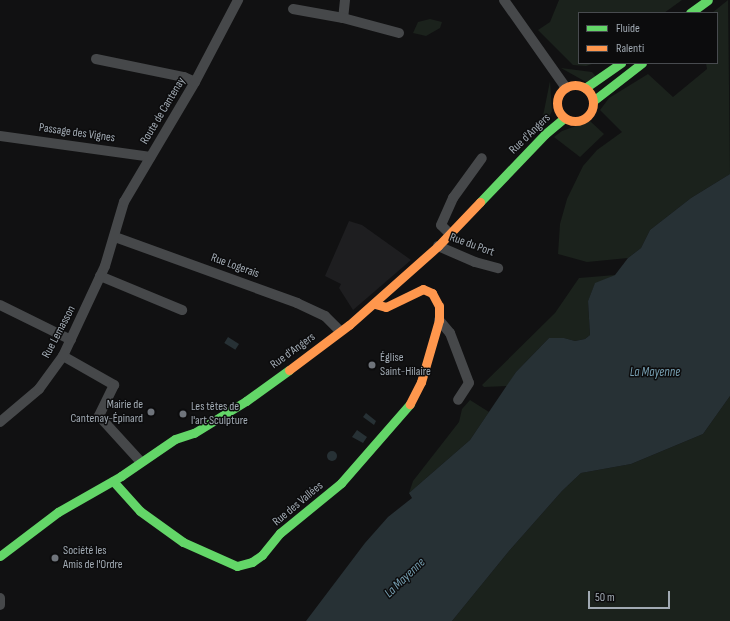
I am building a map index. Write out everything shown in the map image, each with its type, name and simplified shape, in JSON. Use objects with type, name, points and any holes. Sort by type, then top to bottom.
[{"type":"main road","points":[[691,12],[708,0]]},
{"type":"main road","points":[[703,12],[716,0]]},
{"type":"main road","points":[[585,88],[620,64]]},
{"type":"main road","points":[[593,101],[641,64]]},
{"type":"main road","points":[[577,85],[585,88],[593,101],[593,107],[586,118],[576,122],[564,118],[560,114],[557,102],[566,88],[577,85]]},
{"type":"main road","name":"Rue d'Angers","points":[[0,556],[58,512],[113,481],[174,439],[194,433],[246,401],[340,331],[374,304],[438,246],[545,134],[564,118]]},
{"type":"main road","points":[[374,304],[386,307],[411,293],[423,290],[432,293],[439,306],[439,320]]},
{"type":"main road","name":"Rue des Vallées","points":[[113,481],[159,527],[183,542],[237,566],[252,562],[262,555],[299,516],[341,484],[399,419],[409,405],[420,382],[439,320]]},
{"type":"street","name":"Route de Cantenay","points":[[115,236],[124,202],[195,82],[238,0]]},
{"type":"street","points":[[343,18],[345,0]]},
{"type":"street","points":[[504,0],[566,88]]},
{"type":"street","points":[[293,9],[343,18],[399,33]]},
{"type":"street","points":[[96,59],[184,77],[195,82]]},
{"type":"street","name":"Passage des Vignes","points":[[0,136],[151,156]]},
{"type":"street","points":[[449,233],[441,225],[453,198],[482,158]]},
{"type":"street","name":"Rue Lemasson","points":[[0,422],[39,389],[63,356],[100,276],[115,236]]},
{"type":"street","name":"Rue Logerais","points":[[115,236],[297,302],[325,316],[340,331]]},
{"type":"street","name":"Rue du Port","points":[[438,246],[475,262],[498,268]]},
{"type":"street","points":[[100,276],[182,310]]},
{"type":"street","points":[[0,305],[71,340]]},
{"type":"street","points":[[439,320],[450,333],[469,383],[458,400]]},
{"type":"street","points":[[63,356],[114,385],[99,416],[141,462]]},
{"type":"street","points":[[0,598],[0,605]]},
{"type":"shaded area","points":[[559,0],[682,0],[665,12],[578,12],[578,64],[592,64],[586,66],[573,65],[538,30],[550,22]]},
{"type":"shaded area","points":[[728,0],[730,174],[691,198],[650,230],[641,248],[628,258],[587,262],[558,254],[560,224],[567,199],[583,166],[597,150],[622,132],[600,110],[609,98],[648,74],[673,97],[707,69],[706,64],[718,64],[718,12],[713,12]]},
{"type":"shaded area","points":[[430,19],[442,22],[440,28],[426,36],[413,33],[418,22]]},
{"type":"shaded area","points":[[561,68],[592,72],[597,78],[586,82]]},
{"type":"shaded area","points":[[550,81],[552,111],[543,129],[541,126]]},
{"type":"shaded area","points":[[590,121],[604,134],[580,157],[554,137],[562,131]]},
{"type":"shaded area","points":[[349,221],[362,225],[411,260],[353,310],[339,288],[341,284],[325,276]]},
{"type":"shaded area","points":[[615,275],[595,284],[588,301],[590,335],[585,339],[575,341],[564,338],[549,338],[516,372],[507,386],[484,387],[482,385],[555,313],[579,278]]},
{"type":"shaded area","points":[[730,396],[730,621],[452,621],[509,551],[562,491],[581,473],[631,464],[703,434]]},
{"type":"shaded area","points":[[470,400],[489,412],[470,440],[409,493],[413,481],[459,422],[462,409]]},
{"type":"water","name":"La Mayenne","points":[[730,174],[730,396],[703,434],[631,464],[581,473],[562,491],[509,551],[452,621],[306,621],[365,543],[388,517],[412,498],[409,493],[470,440],[516,372],[549,338],[564,338],[575,341],[585,339],[590,335],[588,301],[595,283],[615,275],[628,258],[641,248],[650,230],[691,198]]},
{"type":"water","points":[[228,337],[239,344],[235,350],[224,343]]},
{"type":"water","points":[[366,413],[376,421],[374,425],[363,417]]},
{"type":"water","points":[[357,430],[367,437],[363,443],[352,437]]},
{"type":"water","points":[[332,451],[337,456],[332,461],[327,456]]},
{"type":"traffic: fast","points":[[691,12],[708,0]]},
{"type":"traffic: fast","points":[[585,88],[620,64]]},
{"type":"traffic: fast","points":[[593,101],[641,64]]},
{"type":"traffic: fast","points":[[480,202],[545,134],[564,118]]},
{"type":"traffic: fast","points":[[0,556],[58,512],[121,476],[175,439],[194,433],[246,401],[289,370]]},
{"type":"traffic: fast","points":[[113,481],[140,511],[183,542],[237,566],[252,562],[262,555],[280,533],[341,483],[410,404]]},
{"type":"traffic: slow","points":[[579,85],[588,90],[592,96],[593,103],[592,110],[588,116],[579,121],[571,121],[562,116],[558,110],[557,99],[562,90],[568,86],[579,85]]},
{"type":"traffic: slow","points":[[289,370],[349,325],[438,246],[480,202]]},
{"type":"traffic: slow","points":[[375,304],[386,307],[423,289],[432,293],[439,306],[439,320],[421,382],[410,404]]},
{"type":"place","name":"Église Saint-Hilaire","points":[[372,365]]},
{"type":"place","name":"Mairie de Cantenay-Épinard","points":[[151,412]]},
{"type":"place","name":"Les têtes de l'art Sculpture","points":[[183,414]]},
{"type":"place","name":"Société les Amis de l'Ordre","points":[[55,558]]}]
